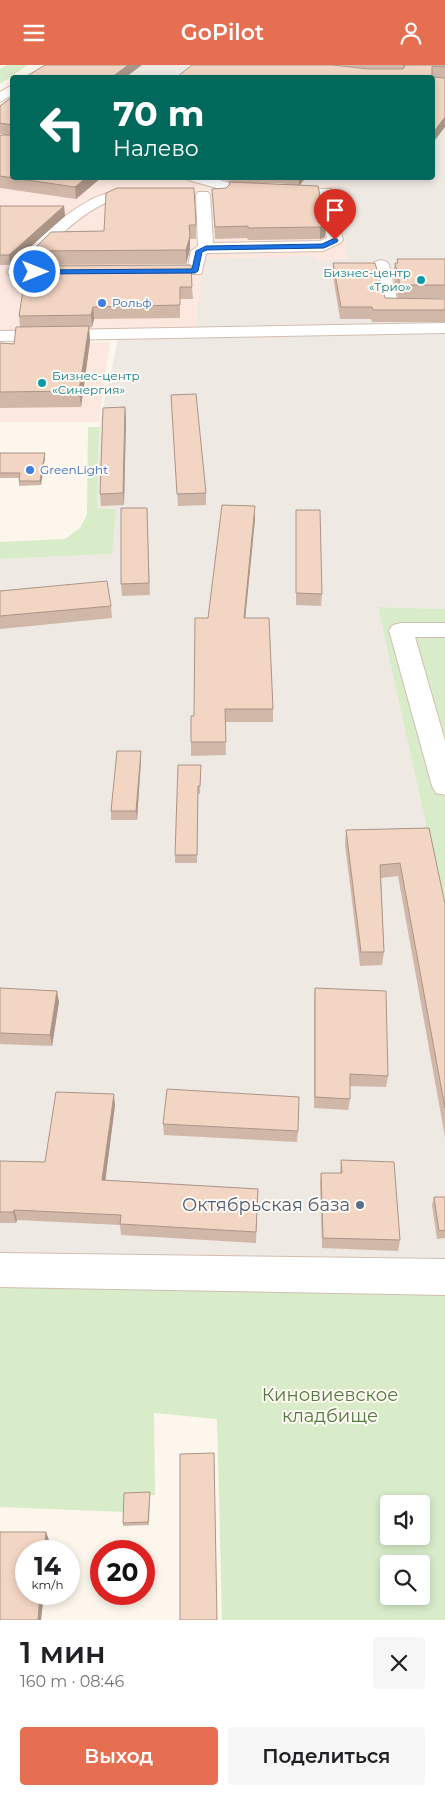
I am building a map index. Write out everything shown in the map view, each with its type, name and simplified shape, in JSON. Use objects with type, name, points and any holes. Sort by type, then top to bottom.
[{"type":"street","points":[[0,98],[10,90]]},
{"type":"street","points":[[135,271],[195,271],[199,251],[206,248],[324,246],[335,240],[326,192],[235,189],[204,180]]},
{"type":"street","points":[[206,248],[198,195],[228,194],[235,189]]},
{"type":"street","points":[[7,272],[85,209],[115,195],[154,195]]},
{"type":"street","points":[[381,265],[390,305],[445,305]]},
{"type":"street","points":[[7,272],[35,272]]},
{"type":"street","points":[[0,336],[445,328]]},
{"type":"street","points":[[445,630],[401,630],[445,786]]},
{"type":"street","points":[[0,1270],[445,1277]]},
{"type":"shaded area","points":[[57,65],[445,65],[445,609],[378,607],[445,910],[445,1260],[0,1254],[0,559],[111,554],[116,509],[97,508],[99,427],[120,330],[196,328],[203,259],[314,256],[316,260],[347,259],[337,185],[238,186],[214,180],[435,180],[435,75],[40,75]]},
{"type":"shaded area","points":[[0,137],[10,170],[10,180],[217,180],[238,186],[337,185],[347,259],[316,260],[196,328],[0,332]]},
{"type":"shaded area","points":[[110,342],[99,422],[0,422],[0,343]]},
{"type":"green space","points":[[7,65],[28,65],[13,75],[10,75],[10,77],[0,84],[0,69]]},
{"type":"green space","points":[[88,427],[99,427],[97,508],[116,509],[112,554],[0,559],[0,542],[65,539],[80,528],[87,514]]},
{"type":"green space","points":[[378,607],[445,609],[445,910]]},
{"type":"green space","name":"Киновиевское кладбище","points":[[0,1281],[445,1292],[445,1620],[222,1620],[217,1419],[154,1413],[155,1495],[124,1496],[124,1512],[0,1507]]},
{"type":"building","points":[[45,65],[128,65],[115,75],[29,75]]},
{"type":"building","points":[[192,65],[332,65],[369,69],[403,69],[405,66],[403,65],[445,65],[445,67],[432,66],[432,75],[180,75]]},
{"type":"building","points":[[435,77],[445,78],[445,117],[435,130]]},
{"type":"building","points":[[10,98],[10,125],[0,123],[0,106]]},
{"type":"building","points":[[1,135],[10,135],[10,177],[0,176]]},
{"type":"building","points":[[27,180],[83,180],[75,187]]},
{"type":"building","points":[[229,182],[318,186],[326,225],[320,227],[215,227],[212,189],[226,188],[230,184]]},
{"type":"building","points":[[117,188],[194,188],[196,225],[189,225],[190,236],[186,250],[32,251],[51,232],[104,231],[106,193]]},
{"type":"building","points":[[0,206],[64,206],[9,255],[0,255]]},
{"type":"building","points":[[397,259],[445,259],[445,285],[400,285],[395,263],[398,263]]},
{"type":"building","points":[[333,263],[375,263],[385,298],[445,299],[445,310],[373,310],[372,307],[341,307]]},
{"type":"building","points":[[191,265],[192,287],[180,287],[180,305],[93,307],[91,315],[19,316],[27,266]]},
{"type":"building","points":[[89,326],[79,391],[0,392],[0,343],[14,344],[16,327]]},
{"type":"building","points":[[196,394],[206,493],[177,494],[171,395]]},
{"type":"building","points":[[125,407],[123,493],[100,494],[103,408]]},
{"type":"building","points":[[0,453],[45,453],[40,481],[19,481],[20,473],[0,473]]},
{"type":"building","points":[[222,505],[255,506],[244,618],[269,618],[273,709],[225,709],[226,742],[191,742],[191,716],[194,716],[195,618],[208,618]]},
{"type":"building","points":[[121,508],[147,508],[149,583],[121,584]]},
{"type":"building","points":[[296,510],[320,510],[322,594],[296,593]]},
{"type":"building","points":[[107,581],[111,606],[0,616],[0,591]]},
{"type":"building","points":[[117,751],[141,751],[136,811],[111,811]]},
{"type":"building","points":[[178,765],[201,765],[200,786],[198,786],[197,855],[175,855]]},
{"type":"building","points":[[429,828],[445,904],[445,1108],[400,863],[380,865],[384,952],[361,952],[346,830]]},
{"type":"building","points":[[0,988],[57,991],[50,1035],[0,1033]]},
{"type":"building","points":[[315,988],[386,991],[388,1076],[350,1074],[350,1099],[315,1097]]},
{"type":"building","points":[[167,1089],[299,1097],[298,1131],[163,1124]]},
{"type":"building","points":[[56,1092],[114,1094],[102,1180],[258,1189],[256,1232],[120,1224],[121,1215],[14,1210],[13,1212],[0,1212],[0,1161],[45,1162]]},
{"type":"building","points":[[341,1160],[394,1162],[400,1240],[323,1238],[321,1173],[342,1173]]},
{"type":"building","points":[[434,1197],[445,1197],[445,1230],[439,1231]]},
{"type":"building","points":[[214,1453],[217,1620],[180,1620],[180,1454]]},
{"type":"building","points":[[150,1492],[148,1522],[123,1523],[124,1493]]},
{"type":"building","points":[[0,1532],[46,1532],[45,1540],[15,1540],[15,1605],[39,1605],[38,1620],[0,1620]]},
{"type":"place","name":"Бизнес-центр «Трио»","points":[[421,280]]},
{"type":"place","name":"Рольф","points":[[102,303]]},
{"type":"place","name":"Бизнес-центр «Синергия»","points":[[42,383]]},
{"type":"place","name":"GreenLight","points":[[30,470]]},
{"type":"place","name":"Октябрьская база","points":[[360,1205]]},
{"type":"route","points":[[35,272],[195,271],[199,251],[206,248],[324,246],[335,240]]}]
